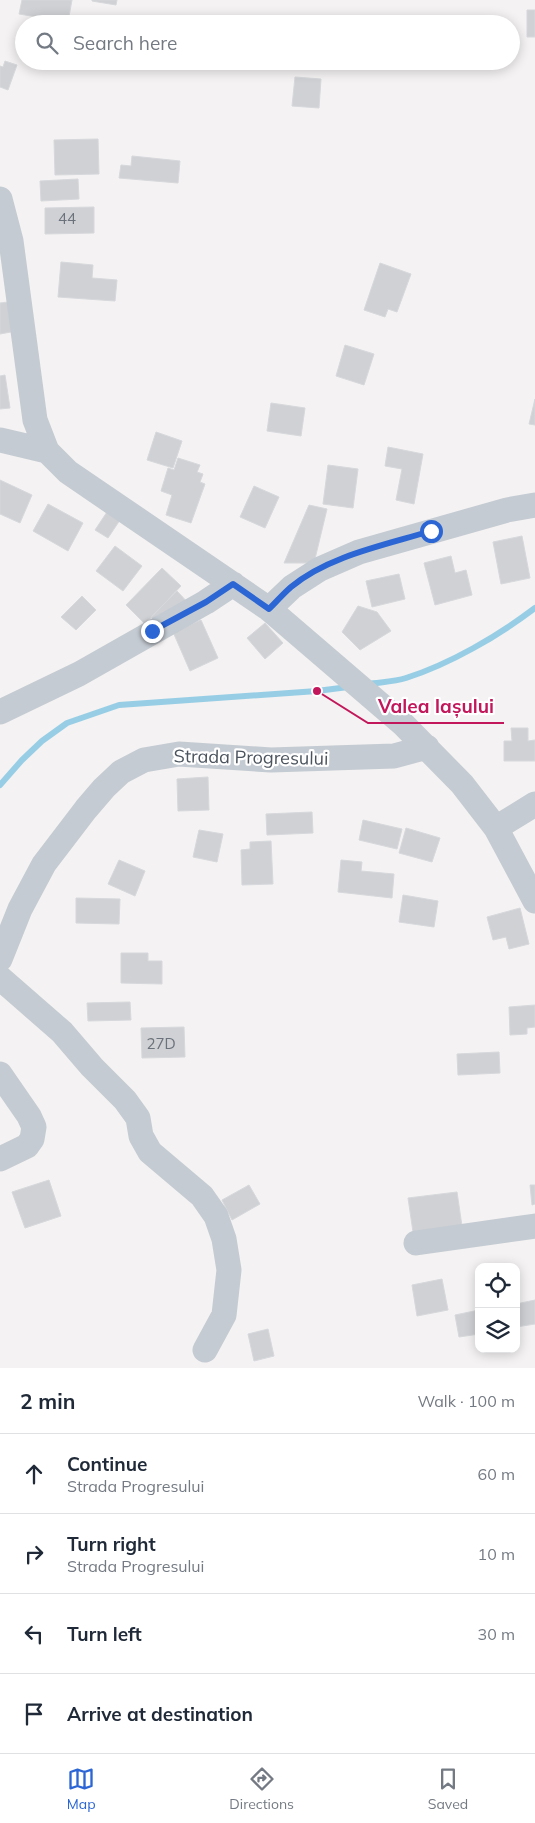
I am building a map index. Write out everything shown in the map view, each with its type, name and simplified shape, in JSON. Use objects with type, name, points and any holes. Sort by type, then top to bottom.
[{"type":"street","points":[[0,199],[11,241],[35,420],[47,451],[68,472],[269,609],[403,724],[462,784],[496,828],[535,901]]},
{"type":"street","points":[[0,440],[47,451]]},
{"type":"street","points":[[269,609],[292,586],[313,573],[360,552],[507,510],[535,505]]},
{"type":"street","points":[[0,712],[79,674],[206,602],[233,584]]},
{"type":"street","name":"Strada Progresului","points":[[0,958],[20,909],[44,864],[104,788],[121,772],[144,760],[179,754],[271,760],[394,756],[427,747]]},
{"type":"street","points":[[496,828],[535,804]]},
{"type":"street","points":[[0,978],[62,1032],[92,1067],[125,1100],[138,1118],[141,1136],[150,1152],[202,1196],[216,1216],[224,1239],[229,1270],[224,1315],[206,1350]]},
{"type":"street","points":[[0,1074],[29,1116],[34,1127],[32,1139],[27,1146],[0,1159]]},
{"type":"street","points":[[416,1243],[535,1226]]},
{"type":"building","points":[[22,0],[72,0],[69,15],[19,14]]},
{"type":"building","points":[[92,0],[117,0],[116,5]]},
{"type":"building","points":[[527,10],[535,10],[535,37],[527,37]]},
{"type":"building","points":[[5,61],[15,64],[15,70],[8,90],[0,87],[0,66],[3,67]]},
{"type":"building","points":[[295,77],[321,79],[319,108],[292,106]]},
{"type":"building","points":[[98,139],[99,174],[55,175],[54,140]]},
{"type":"building","points":[[132,156],[180,161],[178,183],[119,178],[121,165],[131,166]]},
{"type":"building","points":[[78,179],[79,199],[41,201],[40,181]]},
{"type":"building","points":[[94,207],[94,233],[45,234],[45,208]]},
{"type":"building","points":[[61,262],[93,265],[92,278],[117,280],[115,301],[58,297]]},
{"type":"building","points":[[380,263],[411,274],[397,312],[388,309],[385,317],[364,310]]},
{"type":"building","points":[[8,302],[11,332],[0,334],[0,303]]},
{"type":"building","points":[[345,345],[374,354],[364,385],[336,376]]},
{"type":"building","points":[[5,375],[10,408],[0,409],[0,376]]},
{"type":"building","points":[[535,399],[535,425],[529,424]]},
{"type":"building","points":[[271,403],[305,408],[301,436],[267,431]]},
{"type":"building","points":[[156,432],[182,441],[173,468],[147,460]]},
{"type":"building","points":[[388,447],[423,454],[414,504],[396,500],[402,469],[385,466]]},
{"type":"building","points":[[178,458],[200,465],[197,472],[203,474],[200,482],[205,484],[191,523],[166,515],[172,495],[161,491],[168,468],[174,470]]},
{"type":"building","points":[[328,465],[358,469],[353,508],[323,504]]},
{"type":"building","points":[[0,480],[32,495],[20,523],[0,514]]},
{"type":"building","points":[[254,486],[279,497],[265,528],[240,517]]},
{"type":"building","points":[[48,504],[83,523],[68,551],[33,531]]},
{"type":"building","points":[[309,505],[327,509],[314,563],[284,563]]},
{"type":"building","points":[[107,512],[120,520],[108,538],[95,530]]},
{"type":"building","points":[[522,536],[530,578],[501,584],[493,542]]},
{"type":"building","points":[[115,546],[142,566],[123,591],[96,571]]},
{"type":"building","points":[[451,556],[455,573],[466,570],[472,595],[435,605],[424,563]]},
{"type":"building","points":[[162,568],[181,586],[145,624],[126,605]]},
{"type":"building","points":[[399,574],[405,599],[372,607],[366,581]]},
{"type":"building","points":[[177,591],[190,605],[158,624],[151,617]]},
{"type":"building","points":[[82,596],[96,610],[76,630],[61,617]]},
{"type":"building","points":[[358,606],[377,612],[391,631],[360,650],[342,632]]},
{"type":"building","points":[[201,620],[218,658],[190,671],[173,632]]},
{"type":"building","points":[[265,623],[283,643],[265,659],[247,638]]},
{"type":"building","points":[[511,728],[528,728],[528,741],[535,740],[535,761],[504,761],[504,741],[512,741]]},
{"type":"building","points":[[208,777],[209,810],[178,811],[177,779]]},
{"type":"building","points":[[312,812],[313,833],[267,835],[266,814]]},
{"type":"building","points":[[363,820],[402,829],[397,849],[359,840]]},
{"type":"building","points":[[406,828],[440,838],[432,862],[399,853]]},
{"type":"building","points":[[199,830],[223,834],[217,862],[193,857]]},
{"type":"building","points":[[271,841],[273,884],[242,885],[241,850],[250,849],[250,842]]},
{"type":"building","points":[[119,860],[145,871],[135,896],[108,884]]},
{"type":"building","points":[[341,860],[362,862],[361,871],[394,874],[392,898],[338,892]]},
{"type":"building","points":[[403,895],[438,901],[434,927],[399,922]]},
{"type":"building","points":[[76,898],[120,899],[119,924],[76,923]]},
{"type":"building","points":[[520,908],[529,944],[509,949],[506,937],[493,940],[487,917]]},
{"type":"building","points":[[121,953],[148,953],[148,961],[162,961],[162,984],[121,983]]},
{"type":"building","points":[[130,1002],[131,1020],[88,1021],[87,1003]]},
{"type":"building","points":[[535,1005],[535,1027],[527,1028],[527,1034],[510,1035],[509,1007]]},
{"type":"building","points":[[184,1027],[185,1057],[142,1058],[141,1028]]},
{"type":"building","points":[[499,1052],[500,1073],[458,1075],[457,1054]]},
{"type":"building","points":[[49,1180],[61,1216],[25,1228],[12,1192]]},
{"type":"building","points":[[249,1185],[260,1204],[232,1220],[222,1200]]},
{"type":"building","points":[[530,1185],[535,1185],[535,1204],[532,1205]]},
{"type":"building","points":[[457,1192],[462,1226],[413,1232],[408,1198]]},
{"type":"building","points":[[442,1279],[448,1310],[417,1316],[412,1285]]},
{"type":"building","points":[[535,1300],[535,1324],[520,1326],[520,1303]]},
{"type":"building","points":[[475,1311],[475,1335],[459,1337],[455,1315]]},
{"type":"building","points":[[268,1329],[274,1356],[254,1361],[248,1334]]},
{"type":"waterway","points":[[368,684],[401,679],[440,665],[490,639],[535,608]]},
{"type":"waterway","points":[[0,785],[42,741],[67,723],[119,705],[317,691],[348,687]]},
{"type":"place","name":"Valea Iașului","points":[[317,691]]},
{"type":"route","points":[[152,631],[206,602],[233,584],[269,609],[292,586],[320,569],[360,552],[431,531]]}]
